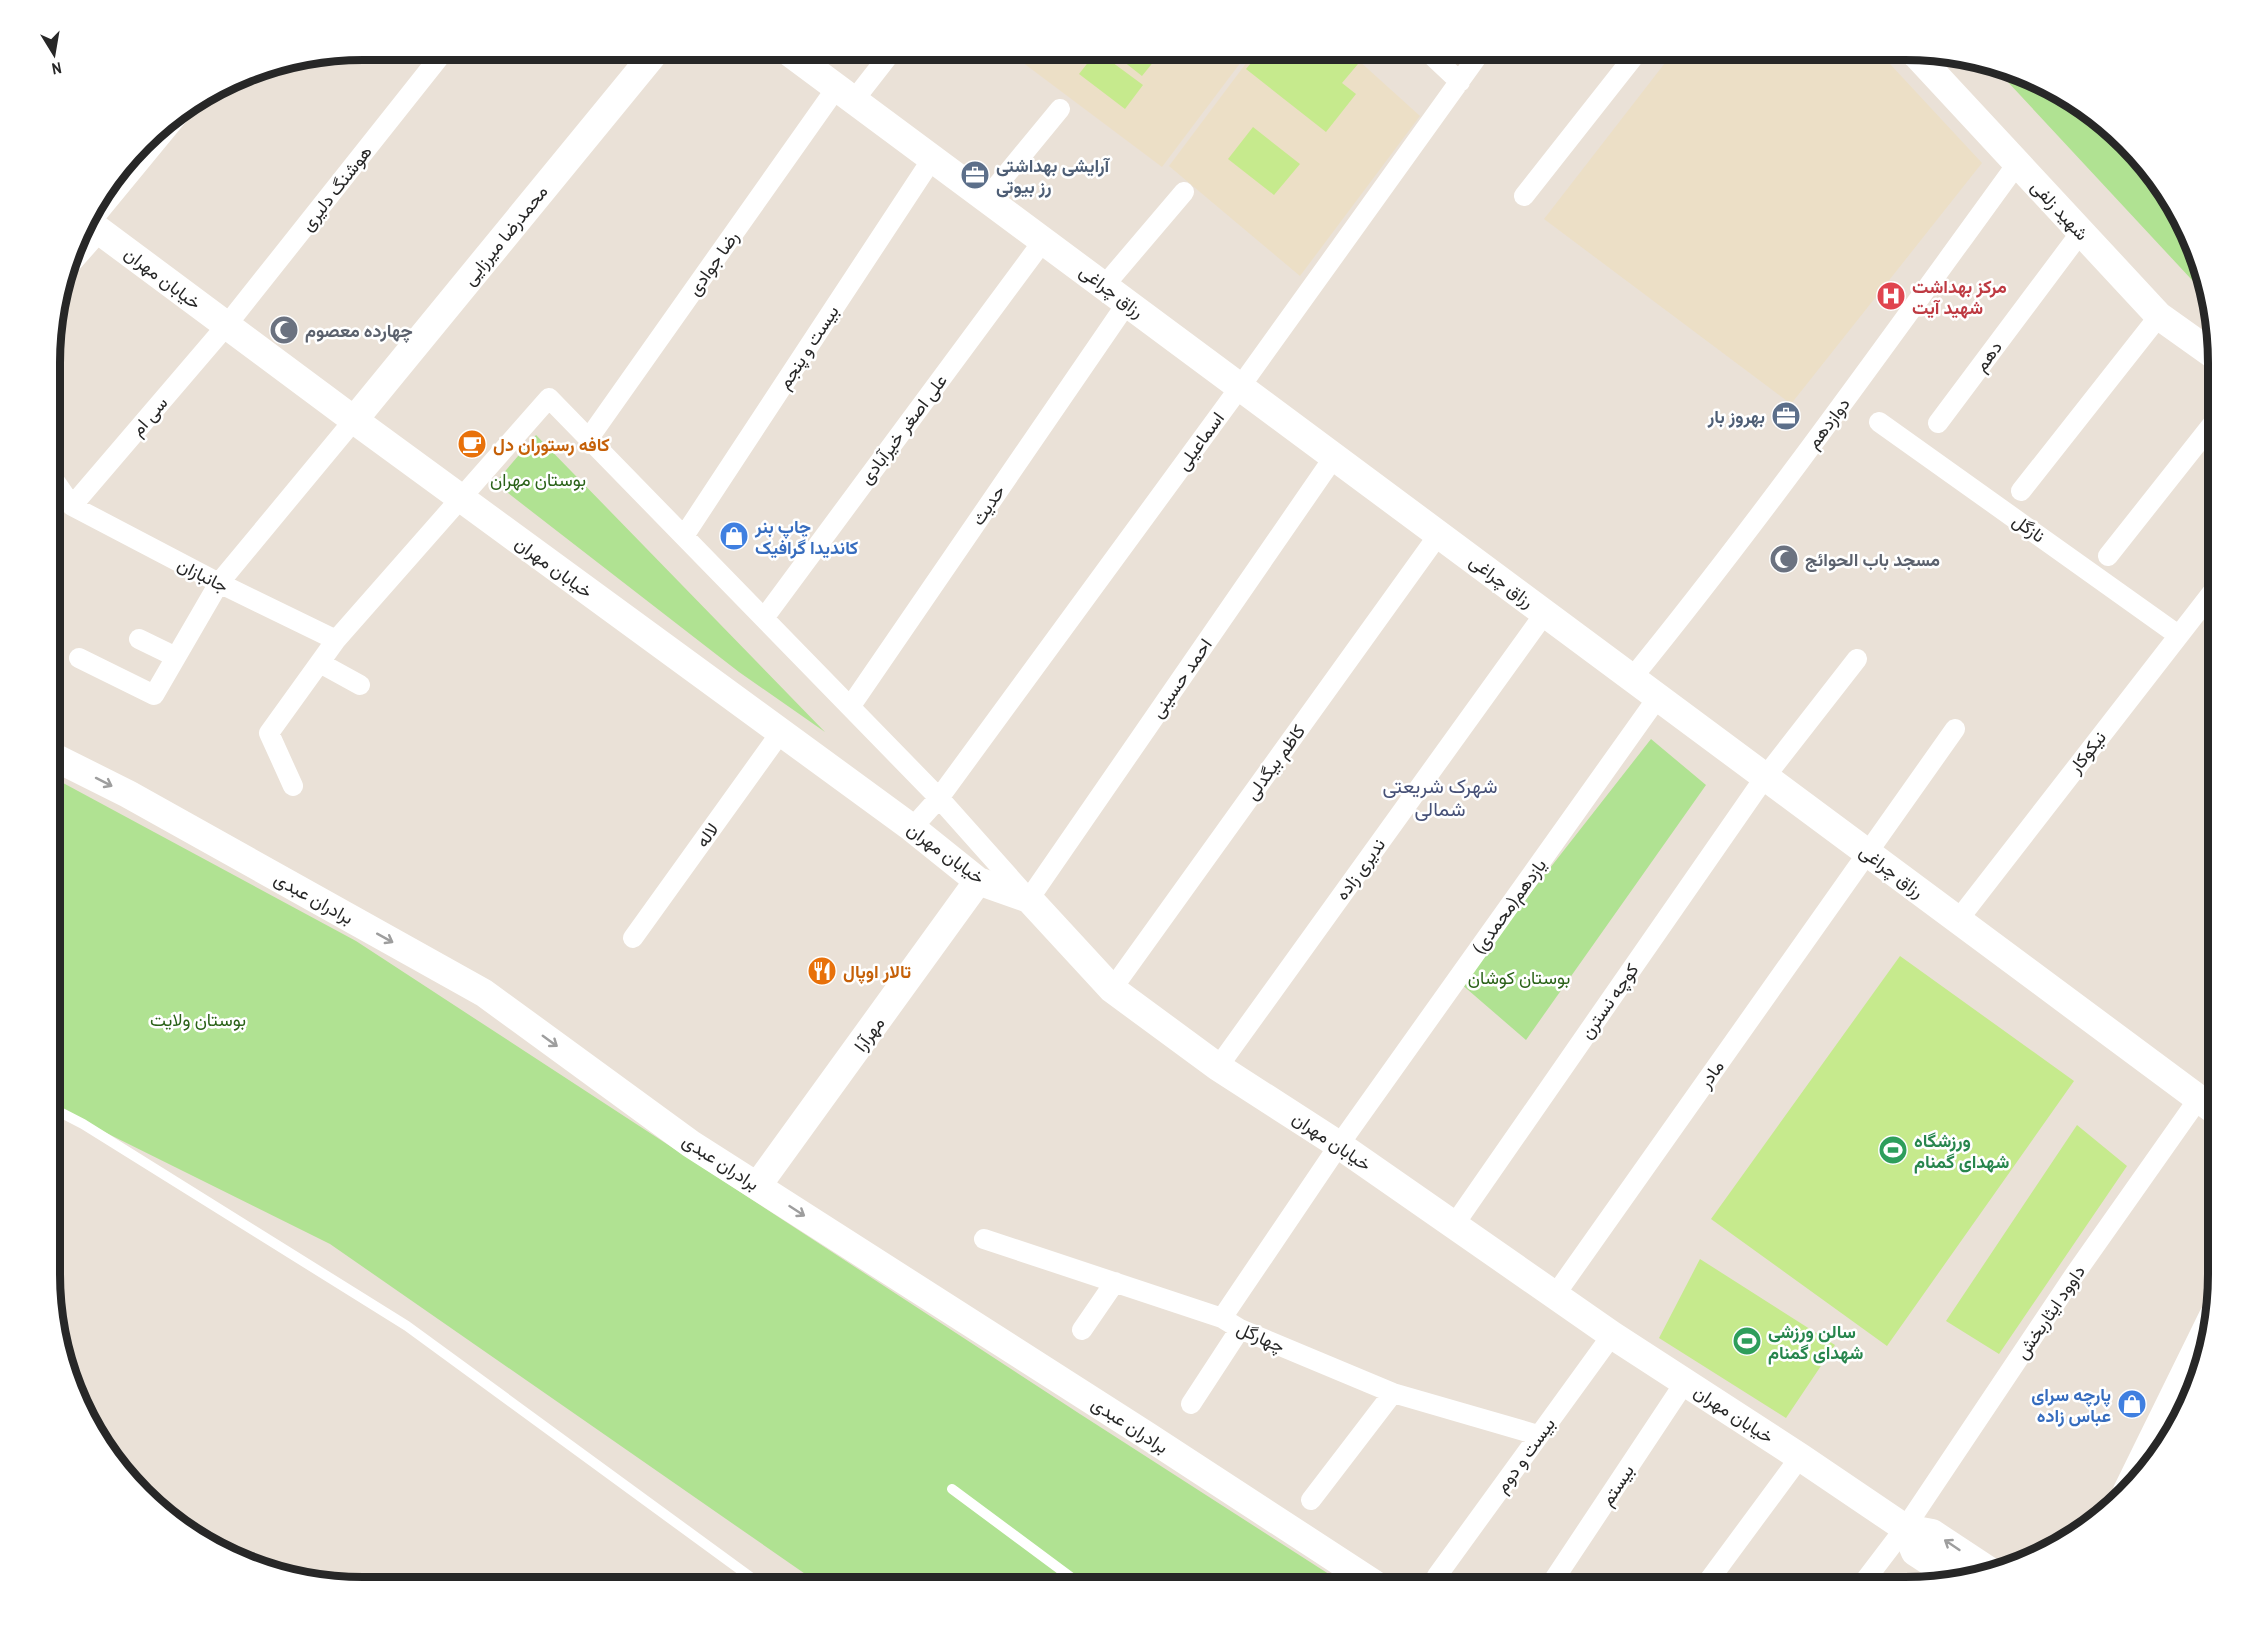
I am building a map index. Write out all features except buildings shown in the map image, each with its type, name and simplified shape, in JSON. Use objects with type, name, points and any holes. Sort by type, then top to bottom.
[{"type":"main road","name":"محمدرضا میرزایی","points":[[354,420],[649,60]]},
{"type":"main road","name":"رزاق چراغی","points":[[799,60],[2208,1106]]},
{"type":"main road","name":"شهید زلفی","points":[[1922,61],[2159,316],[2207,350]]},
{"type":"main road","name":"خیابان مهران","points":[[93,226],[912,828],[978,881],[1029,899],[1112,989],[1218,1067],[1339,1144],[1612,1335],[1800,1456],[1905,1528]]},
{"type":"main road","name":"برادران عبدی","points":[[60,760],[128,794],[484,993],[691,1144],[1364,1577]]},
{"type":"main road","name":"مهرآرا","points":[[758,1185],[978,881]]},
{"type":"main road","points":[[2144,1459],[2192,1370]]},
{"type":"main road","points":[[1905,1528],[1932,1533],[1983,1567]]},
{"type":"main road","points":[[1905,1528],[1915,1552],[1947,1574]]},
{"type":"street","name":"هوشنگ دلیری","points":[[226,326],[437,60]]},
{"type":"street","name":"رضا جوادی","points":[[589,438],[845,94],[883,60]]},
{"type":"street","points":[[1437,60],[1460,82]]},
{"type":"street","name":"اسماعیلی","points":[[912,828],[939,798],[1240,387],[1475,60]]},
{"type":"street","points":[[1524,196],[1631,60]]},
{"type":"street","points":[[986,199],[1060,109]]},
{"type":"street","points":[[100,214],[162,136]]},
{"type":"street","name":"بیست و پنجم","points":[[684,536],[933,159]]},
{"type":"street","name":"دوازدهم","points":[[1632,678],[1730,555],[2018,164]]},
{"type":"street","name":"حدیث","points":[[850,707],[1184,192]]},
{"type":"street","name":"دهم","points":[[1938,423],[2081,232]]},
{"type":"street","name":"علی اصغر خیرآبادی","points":[[764,618],[1043,241]]},
{"type":"street","points":[[2021,491],[2159,316]]},
{"type":"street","name":"سی ام","points":[[72,506],[226,326]]},
{"type":"street","points":[[293,786],[269,733],[336,640],[549,398],[939,798],[1029,899]]},
{"type":"street","points":[[79,658],[154,695],[219,583],[354,420]]},
{"type":"street","name":"نازگل","points":[[1879,422],[2178,635]]},
{"type":"street","points":[[2108,556],[2208,430]]},
{"type":"street","name":"احمد حسینی","points":[[1029,899],[1334,457]]},
{"type":"street","points":[[60,489],[72,506]]},
{"type":"street","name":"جانبازان","points":[[72,506],[219,583],[336,640]]},
{"type":"street","name":"کاظم بیگدلی","points":[[1112,989],[1439,534]]},
{"type":"street","name":"نیکوکار","points":[[1958,920],[2208,598]]},
{"type":"street","name":"ندیری زاده","points":[[1218,1067],[1545,613]]},
{"type":"street","points":[[139,639],[176,657]]},
{"type":"street","name":"کوچه نسترن","points":[[1454,1226],[1765,777],[1857,658]]},
{"type":"street","points":[[320,663],[360,685]]},
{"type":"street","name":"یازدهم(محمدی)","points":[[1222,1318],[1339,1144],[1658,697]]},
{"type":"street","name":"مادر","points":[[1555,1295],[1955,729]]},
{"type":"street","name":"لاله","points":[[633,938],[781,732]]},
{"type":"street","name":"داوود ایثاربخش","points":[[1868,1577],[1905,1528],[2075,1274],[2208,1106]]},
{"type":"street","name":"چهارگل","points":[[984,1239],[1222,1318],[1240,1329],[1393,1393],[1538,1436]]},
{"type":"street","points":[[1082,1330],[1115,1282]]},
{"type":"street","points":[[1191,1404],[1240,1329]]},
{"type":"street","name":"بیست و دوم","points":[[1437,1576],[1612,1335]]},
{"type":"street","name":"بیستم","points":[[1556,1577],[1684,1382]]},
{"type":"street","points":[[1311,1500],[1393,1393]]},
{"type":"street","points":[[1711,1577],[1800,1456]]},
{"type":"lane","points":[[60,1112],[83,1124],[407,1326],[750,1577]]},
{"type":"lane","points":[[952,1488],[1071,1577]]},
{"type":"shaded area","points":[[1019,60],[1242,60],[1162,167]]},
{"type":"shaded area","points":[[1248,60],[1358,60],[1420,116],[1300,276],[1169,166]]},
{"type":"shaded area","points":[[1667,60],[1886,60],[1982,163],[1791,404],[1544,219]]},
{"type":"green space","points":[[1090,60],[1109,60],[1143,85],[1125,109],[1079,74]]},
{"type":"green space","points":[[1122,60],[1155,60],[1142,76]]},
{"type":"green space","points":[[1254,60],[1353,60],[1358,64],[1342,83],[1356,94],[1326,132],[1246,69]]},
{"type":"green space","points":[[2002,76],[2039,91],[2073,111],[2105,135],[2133,163],[2157,195],[2177,229],[2198,287]]},
{"type":"green space","points":[[1253,127],[1300,164],[1274,195],[1228,159]]},
{"type":"green space","name":"بوستان مهران","points":[[536,435],[825,732],[739,672],[495,483]]},
{"type":"green space","name":"بوستان کوشان","points":[[1651,739],[1706,785],[1526,1040],[1460,983]]},
{"type":"green space","name":"بوستان ولایت","points":[[60,781],[356,941],[1333,1577],[810,1577],[330,1244],[60,1110]]},
{"type":"green space","name":"ورزشگاه شهدای گمنام","points":[[1900,956],[2074,1081],[1887,1346],[1711,1219]]},
{"type":"green space","points":[[2077,1125],[2127,1166],[1999,1354],[1946,1321]]},
{"type":"green space","name":"سالن ورزشی شهدای گمنام","points":[[1700,1259],[1835,1345],[1786,1418],[1659,1338]]},
{"type":"place","name":"آرایشی بهداشتی رز بیوتی","points":[[975,175]]},
{"type":"place","name":"مرکز بهداشت شهید آیت","points":[[1891,296]]},
{"type":"place","name":"چهارده معصوم","points":[[284,330]]},
{"type":"place","name":"بهروز بار","points":[[1786,416]]},
{"type":"place","name":"کافه رستوران دل","points":[[472,444]]},
{"type":"place","name":"چاپ بنر کاندیدا گرافیک","points":[[734,536]]},
{"type":"place","name":"مسجد باب الحوائج","points":[[1784,559]]},
{"type":"place","name":"تالار اوپال","points":[[822,971]]},
{"type":"place","name":"ورزشگاه شهدای گمنام","points":[[1893,1150]]},
{"type":"place","name":"سالن ورزشی شهدای گمنام","points":[[1747,1341]]},
{"type":"place","name":"پارچه سرای عباس زاده","points":[[2132,1404]]},
{"type":"district","name":"شهرک شریعتی شمالی","points":[[1440,796]]}]
